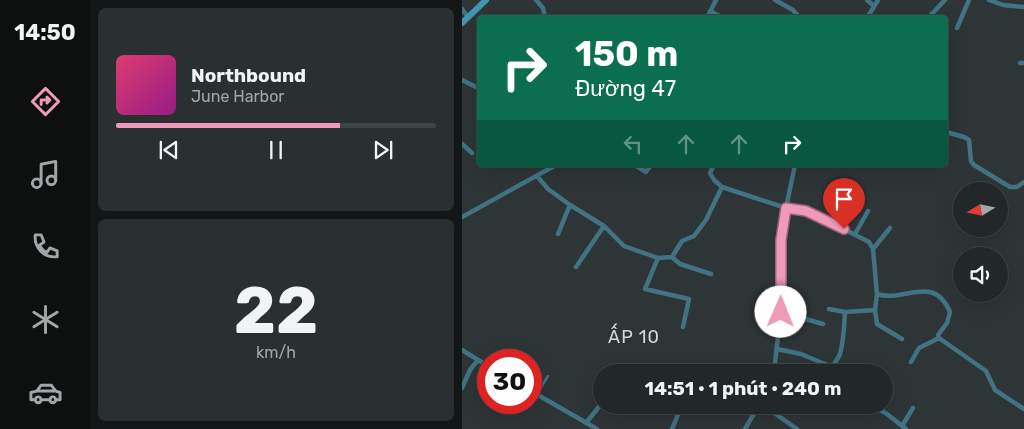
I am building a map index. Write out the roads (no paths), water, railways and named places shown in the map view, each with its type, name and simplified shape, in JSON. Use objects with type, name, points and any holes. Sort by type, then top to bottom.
[{"type":"main road","points":[[462,23],[486,0]]},
{"type":"street","points":[[536,0],[543,8],[544,15]]},
{"type":"street","points":[[708,15],[716,0]]},
{"type":"street","points":[[775,0],[793,10],[797,15]]},
{"type":"street","points":[[867,0],[874,6]]},
{"type":"street","points":[[869,15],[878,0]]},
{"type":"street","points":[[931,15],[945,0]]},
{"type":"street","points":[[957,28],[968,0]]},
{"type":"street","points":[[989,0],[1003,5],[1024,7]]},
{"type":"street","points":[[462,9],[468,17]]},
{"type":"street","points":[[710,11],[717,15]]},
{"type":"street","points":[[462,80],[477,88]]},
{"type":"street","points":[[948,132],[969,140],[971,161],[974,165],[1010,187],[1017,187],[1024,182]]},
{"type":"street","points":[[462,144],[472,152]]},
{"type":"street","points":[[462,217],[553,167]]},
{"type":"street","points":[[638,167],[646,172],[650,167]]},
{"type":"street","points":[[713,167],[710,173],[714,180],[722,187],[786,208],[806,211],[869,242],[873,249],[876,324],[902,340]]},
{"type":"street","points":[[775,364],[781,312],[781,240],[795,167]]},
{"type":"street","points":[[537,176],[548,189],[604,226],[624,246],[658,258],[672,257],[680,264],[712,274]]},
{"type":"street","points":[[672,257],[682,241],[694,236],[706,220],[722,187]]},
{"type":"street","points":[[558,234],[570,205]]},
{"type":"street","points":[[854,234],[868,211]]},
{"type":"street","points":[[576,267],[604,226]]},
{"type":"street","points":[[873,249],[890,228]]},
{"type":"street","points":[[658,258],[645,289],[689,299],[683,327]]},
{"type":"street","points":[[876,294],[886,296],[925,290],[934,292],[950,312],[947,322],[938,335],[940,338],[986,371],[995,390],[1024,409]]},
{"type":"street","points":[[829,309],[845,312],[875,310]]},
{"type":"street","points":[[781,312],[823,324]]},
{"type":"street","points":[[835,364],[839,356],[844,334],[845,312]]},
{"type":"street","points":[[911,362],[919,348],[940,338]]},
{"type":"street","points":[[777,349],[801,354],[820,364]]},
{"type":"street","points":[[462,350],[477,359]]},
{"type":"street","points":[[462,388],[470,370],[477,361]]},
{"type":"street","points":[[542,397],[597,429]]},
{"type":"street","points":[[885,414],[904,427],[913,408]]},
{"type":"street","points":[[586,423],[593,414]]},
{"type":"street","points":[[672,429],[678,414]]},
{"type":"street","points":[[745,429],[754,414]]},
{"type":"street","points":[[776,414],[797,429]]},
{"type":"lane","points":[[542,386],[548,376]]},
{"type":"district","name":"ẤP 10","points":[[634,337]]}]
